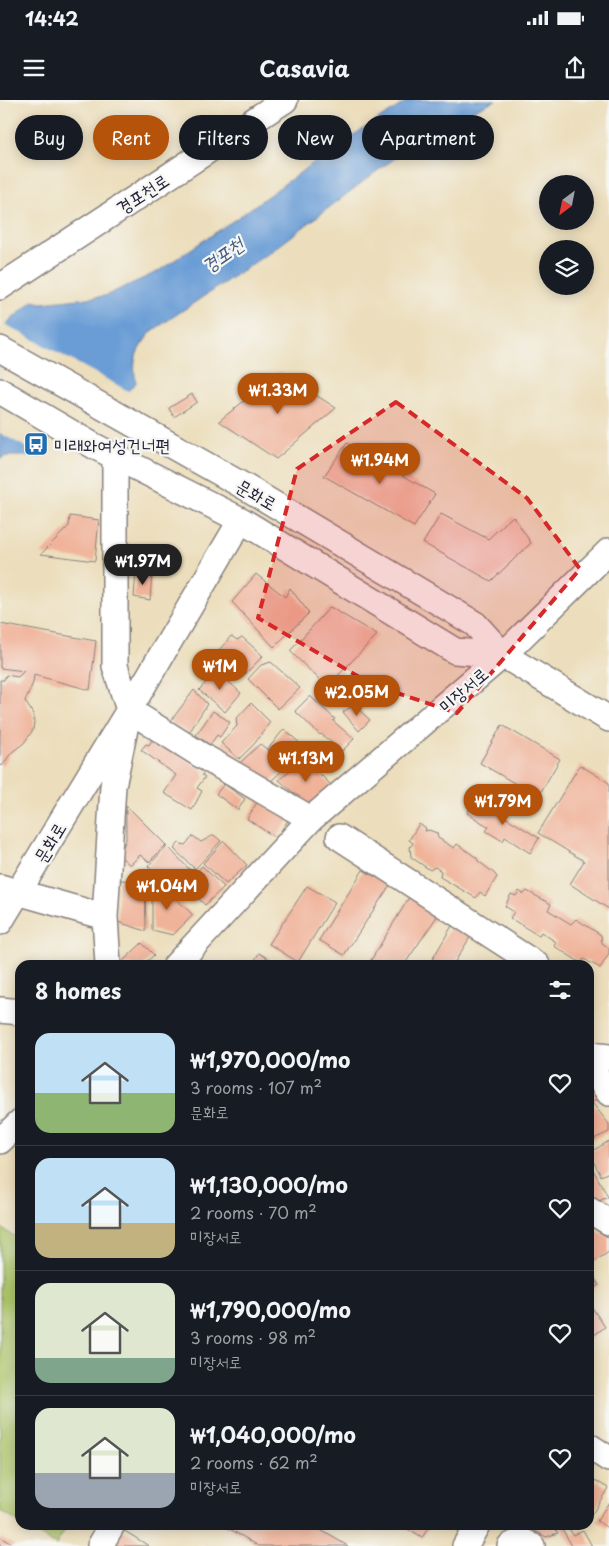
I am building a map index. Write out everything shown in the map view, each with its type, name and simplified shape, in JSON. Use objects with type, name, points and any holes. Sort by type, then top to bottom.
[{"type":"street","name":"경포천로","points":[[0,287],[285,100]]},
{"type":"street","name":"문화로","points":[[0,349],[247,488],[475,624],[503,655],[609,719]]},
{"type":"street","name":"문화로","points":[[0,391],[104,451],[241,520],[455,651],[503,655]]},
{"type":"street","points":[[104,451],[116,666],[129,710],[114,786],[105,917],[108,960]]},
{"type":"street","name":"문화로","points":[[0,922],[9,890],[129,710],[241,520]]},
{"type":"street","name":"미장서로","points":[[181,960],[311,819],[503,655],[609,552]]},
{"type":"street","points":[[129,710],[199,754],[311,819]]},
{"type":"street","points":[[339,837],[529,960]]},
{"type":"street","points":[[9,890],[105,917]]},
{"type":"street","points":[[0,1010],[15,1012]]},
{"type":"street","points":[[594,1056],[609,1057]]},
{"type":"street","points":[[594,1072],[609,1093]]},
{"type":"street","points":[[0,1141],[15,1127]]},
{"type":"street","points":[[594,1213],[609,1222]]},
{"type":"street","points":[[594,1449],[609,1459]]},
{"type":"street","points":[[100,1546],[109,1530]]},
{"type":"street","points":[[465,1546],[475,1530]]},
{"type":"street","points":[[510,1546],[522,1540],[532,1546]]},
{"type":"highlighted area","points":[[396,402],[527,498],[580,569],[457,713],[373,685],[258,618],[297,469]]},
{"type":"green space","points":[[0,1227],[15,1237],[15,1520],[0,1511]]},
{"type":"green space","points":[[31,1530],[65,1530],[56,1545]]},
{"type":"water","points":[[409,100],[496,100],[463,115],[385,115]]},
{"type":"water","name":"경포천","points":[[362,130],[362,160],[392,160],[276,248],[152,331],[136,355],[136,383],[56,462],[45,456],[6,456],[0,459],[0,329],[33,301],[42,303],[105,296],[157,272],[240,216],[317,160],[352,160],[352,136]]},
{"type":"pier","points":[[3,323],[130,392],[57,464],[0,433],[0,325]]},
{"type":"building","points":[[280,372],[336,408],[276,459],[219,421]]},
{"type":"building","points":[[192,394],[197,402],[174,417],[169,408]]},
{"type":"building","points":[[347,443],[435,494],[414,527],[324,476]]},
{"type":"building","points":[[441,514],[488,539],[513,516],[531,543],[491,581],[423,543]]},
{"type":"building","points":[[70,516],[99,520],[95,561],[41,554],[69,526]]},
{"type":"building","points":[[136,572],[152,573],[150,600],[134,597]]},
{"type":"building","points":[[256,574],[285,597],[290,588],[309,613],[274,647],[232,602]]},
{"type":"building","points":[[330,607],[377,635],[327,687],[290,651]]},
{"type":"building","points":[[0,624],[96,641],[90,690],[34,675],[33,683],[25,701],[33,714],[33,730],[24,743],[11,753],[3,765],[0,766],[0,680],[4,680],[6,675],[18,677],[24,671],[0,668]]},
{"type":"building","points":[[231,636],[237,640],[242,637],[263,656],[244,675],[219,650]]},
{"type":"building","points":[[271,662],[300,688],[278,709],[248,679],[261,665]]},
{"type":"building","points":[[217,671],[241,693],[225,712],[199,690]]},
{"type":"building","points":[[194,690],[207,704],[189,733],[170,722]]},
{"type":"building","points":[[310,696],[335,719],[333,721],[354,739],[342,751],[320,735],[295,711]]},
{"type":"building","points":[[251,703],[270,722],[255,743],[239,759],[221,743],[237,726],[236,719]]},
{"type":"building","points":[[354,705],[370,720],[359,731],[343,712]]},
{"type":"building","points":[[213,711],[230,722],[220,737],[217,735],[210,745],[196,735]]},
{"type":"building","points":[[502,725],[560,759],[538,797],[480,763]]},
{"type":"building","points":[[284,729],[302,745],[289,764],[269,783],[240,763],[260,744],[272,753],[268,749]]},
{"type":"building","points":[[155,735],[204,772],[202,775],[205,777],[197,788],[202,791],[192,810],[164,793],[176,775],[141,750],[146,744],[149,745]]},
{"type":"building","points":[[304,758],[333,787],[310,807],[279,780]]},
{"type":"building","points":[[580,765],[609,783],[609,909],[570,884],[584,861],[538,833]]},
{"type":"building","points":[[224,784],[245,799],[238,810],[216,794]]},
{"type":"building","points":[[259,799],[289,819],[276,838],[247,819]]},
{"type":"building","points":[[476,799],[539,838],[530,853],[505,837],[503,841],[486,831],[489,827],[467,813]]},
{"type":"building","points":[[126,805],[166,845],[149,862],[140,855],[130,865],[119,855],[126,840]]},
{"type":"building","points":[[419,824],[426,828],[425,831],[429,830],[437,833],[438,838],[454,848],[457,844],[494,873],[497,877],[485,896],[480,892],[476,898],[440,877],[441,871],[435,867],[430,870],[411,857],[410,847],[413,843],[409,840]]},
{"type":"building","points":[[214,835],[221,841],[195,869],[174,849],[179,843],[185,845],[193,836],[201,842]]},
{"type":"building","points":[[224,841],[247,865],[226,884],[203,863]]},
{"type":"building","points":[[167,846],[191,871],[172,889],[148,866]]},
{"type":"building","points":[[202,866],[224,887],[205,905],[184,885]]},
{"type":"building","points":[[363,870],[390,885],[344,955],[319,940]]},
{"type":"building","points":[[152,876],[193,915],[173,935],[152,930]]},
{"type":"building","points":[[118,880],[145,881],[146,931],[118,922]]},
{"type":"building","points":[[307,886],[335,902],[299,960],[295,960],[269,944]]},
{"type":"building","points":[[519,891],[524,894],[527,891],[551,904],[548,910],[571,924],[576,919],[601,935],[602,943],[609,948],[609,954],[600,968],[594,965],[594,960],[576,960],[554,946],[556,942],[541,932],[539,936],[510,918],[514,912],[505,906],[511,894],[516,896]]},
{"type":"building","points":[[410,896],[440,912],[407,960],[371,960]]},
{"type":"building","points":[[453,924],[472,934],[456,960],[432,960]]},
{"type":"building","points":[[142,943],[154,955],[148,960],[124,960]]},
{"type":"building","points":[[259,953],[271,960],[255,960]]},
{"type":"building","points":[[594,1082],[603,1096],[594,1101]]},
{"type":"building","points":[[594,1105],[609,1124],[609,1132],[594,1139]]},
{"type":"building","points":[[609,1141],[609,1172],[601,1176],[594,1163],[594,1150]]},
{"type":"building","points":[[594,1171],[608,1197],[594,1203]]},
{"type":"building","points":[[594,1229],[609,1238],[609,1252],[594,1261]]},
{"type":"building","points":[[594,1277],[599,1285],[594,1288]]},
{"type":"building","points":[[594,1310],[605,1327],[594,1335]]},
{"type":"building","points":[[595,1480],[608,1488],[594,1511]]},
{"type":"building","points":[[609,1502],[609,1529],[597,1521]]},
{"type":"building","points":[[123,1530],[149,1546],[114,1546]]},
{"type":"building","points":[[232,1530],[321,1530],[348,1546],[259,1546]]},
{"type":"building","points":[[409,1530],[427,1530],[422,1538]]},
{"type":"building","points":[[534,1530],[556,1530],[558,1533],[546,1537]]},
{"type":"building","points":[[563,1530],[570,1530],[573,1535],[583,1530],[592,1546],[572,1546]]},
{"type":"building","points":[[0,1537],[15,1546],[0,1546]]},
{"type":"place","name":"미래와여성건너편","points":[[36,444]]}]
